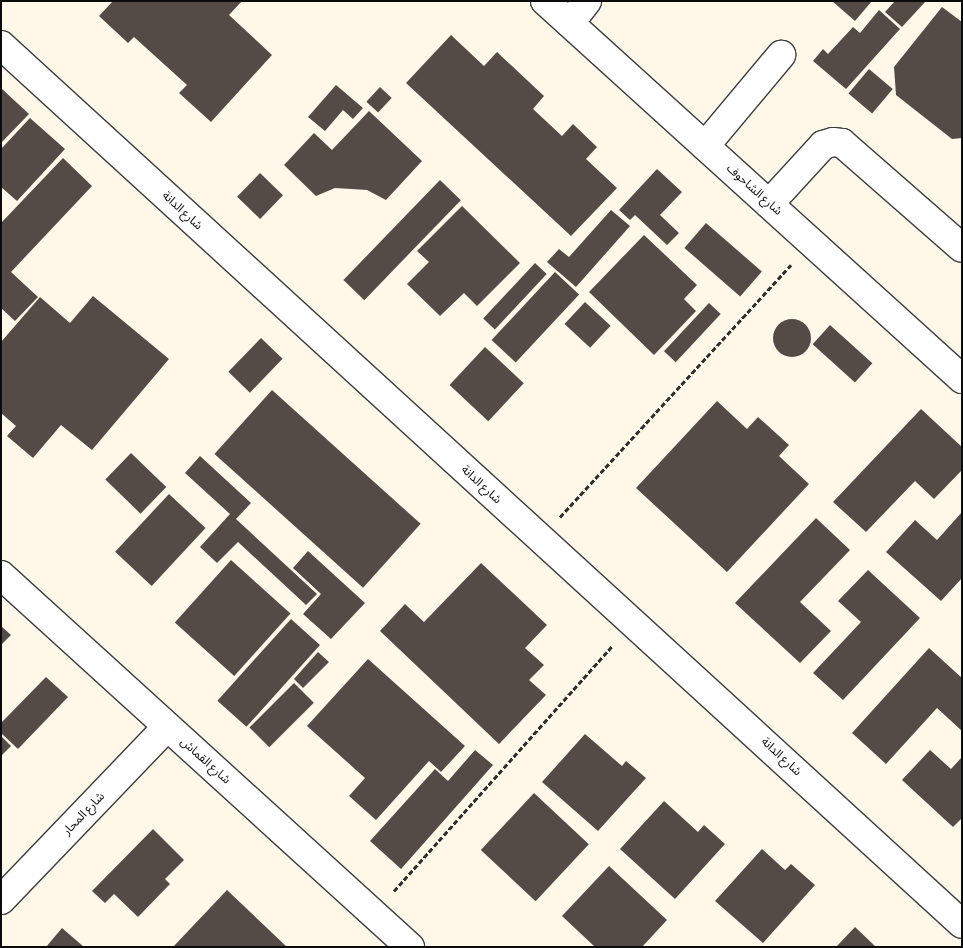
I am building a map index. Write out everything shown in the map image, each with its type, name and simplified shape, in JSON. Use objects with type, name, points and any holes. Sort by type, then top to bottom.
[{"type":"street","name":"شارع الشاحوف","points":[[545,1],[962,379]]},
{"type":"street","points":[[570,23],[587,1]]},
{"type":"street","name":"شارع الدانة","points":[[1,45],[962,924]]},
{"type":"street","points":[[705,146],[781,55]]},
{"type":"street","points":[[769,204],[823,145],[832,142],[842,143],[962,248]]},
{"type":"street","name":"شارع القماش","points":[[1,575],[410,947]]},
{"type":"street","name":"شارع المحار","points":[[1,900],[167,727]]},
{"type":"path","points":[[540,539],[811,242]]},
{"type":"path","points":[[373,914],[633,622]]},
{"type":"building","points":[[113,1],[242,1],[229,15],[272,55],[211,122],[179,93],[187,85],[134,37],[128,43],[99,16]]},
{"type":"building","points":[[832,1],[872,1],[855,21]]},
{"type":"building","points":[[895,1],[926,1],[902,27],[885,12]]},
{"type":"building","points":[[942,7],[962,22],[962,138],[952,139],[896,95],[894,67]]},
{"type":"building","points":[[879,10],[900,29],[846,89],[813,61],[823,49],[828,54],[853,27],[860,33]]},
{"type":"building","points":[[451,35],[484,66],[497,52],[544,96],[533,109],[562,136],[573,124],[597,147],[586,159],[617,188],[571,236],[406,83]]},
{"type":"building","points":[[869,69],[893,89],[872,113],[848,94]]},
{"type":"building","points":[[336,85],[363,108],[353,119],[343,110],[325,131],[308,117]]},
{"type":"building","points":[[380,87],[392,98],[378,113],[366,102]]},
{"type":"building","points":[[1,88],[29,114],[1,143]]},
{"type":"building","points":[[369,111],[422,161],[386,200],[367,190],[335,188],[316,196],[284,165],[314,133],[332,150]]},
{"type":"building","points":[[30,118],[65,149],[17,201],[1,187],[1,149]]},
{"type":"building","points":[[63,158],[92,186],[11,272],[38,297],[15,321],[1,308],[1,223]]},
{"type":"building","points":[[657,169],[682,192],[660,215],[679,233],[667,245],[635,215],[630,220],[619,210]]},
{"type":"building","points":[[260,173],[283,195],[260,219],[237,197]]},
{"type":"building","points":[[440,180],[461,200],[364,300],[343,280]]},
{"type":"building","points":[[462,206],[520,263],[477,306],[464,293],[440,316],[407,284],[429,262],[417,251]]},
{"type":"building","points":[[611,210],[630,226],[576,287],[547,262],[559,249],[569,257]]},
{"type":"building","points":[[706,223],[762,272],[740,296],[684,248]]},
{"type":"building","points":[[644,235],[697,285],[684,299],[696,311],[654,355],[589,292]]},
{"type":"building","points":[[535,263],[547,274],[495,329],[483,319]]},
{"type":"building","points":[[555,272],[579,295],[516,363],[492,340]]},
{"type":"building","points":[[93,296],[169,359],[92,450],[61,425],[33,458],[7,436],[16,426],[1,413],[1,342],[40,297],[70,323]]},
{"type":"building","points":[[585,302],[611,326],[590,348],[565,324]]},
{"type":"building","points":[[709,303],[721,314],[676,362],[664,351]]},
{"type":"building","points":[[792,319],[806,324],[811,338],[806,352],[792,357],[778,352],[773,338],[778,324]]},
{"type":"building","points":[[830,325],[872,363],[855,382],[813,344]]},
{"type":"building","points":[[261,338],[283,359],[250,393],[228,372]]},
{"type":"building","points":[[485,347],[524,383],[488,421],[450,385]]},
{"type":"building","points":[[272,390],[421,524],[363,588],[214,454]]},
{"type":"building","points":[[717,401],[747,429],[758,417],[789,445],[779,456],[809,484],[727,572],[636,488]]},
{"type":"building","points":[[921,409],[962,447],[962,470],[934,499],[915,481],[866,532],[833,502]]},
{"type":"building","points":[[131,453],[166,487],[141,514],[105,480]]},
{"type":"building","points":[[200,456],[251,503],[236,519],[317,594],[306,605],[238,542],[217,563],[200,547],[230,514],[185,473]]},
{"type":"building","points":[[169,494],[206,528],[152,586],[115,552]]},
{"type":"building","points":[[962,512],[962,578],[941,601],[886,552],[915,520],[937,540]]},
{"type":"building","points":[[816,518],[850,550],[800,602],[831,631],[800,663],[735,603]]},
{"type":"building","points":[[308,551],[365,603],[331,639],[303,614],[321,594],[293,568]]},
{"type":"building","points":[[231,560],[290,614],[234,676],[175,622]]},
{"type":"building","points":[[481,563],[547,625],[525,648],[544,665],[529,680],[546,695],[499,744],[380,631],[405,604],[424,622]]},
{"type":"building","points":[[868,570],[920,618],[843,700],[813,673],[861,622],[838,601]]},
{"type":"building","points":[[291,619],[320,645],[246,727],[217,701]]},
{"type":"building","points":[[1,626],[11,635],[1,645]]},
{"type":"building","points":[[929,648],[962,678],[962,731],[937,708],[886,764],[852,733]]},
{"type":"building","points":[[318,652],[329,662],[303,688],[294,679]]},
{"type":"building","points":[[368,659],[465,746],[441,772],[429,761],[376,820],[349,796],[365,778],[307,726]]},
{"type":"building","points":[[46,677],[68,697],[18,749],[1,733],[1,723]]},
{"type":"building","points":[[294,683],[314,703],[269,747],[249,728]]},
{"type":"building","points":[[585,734],[622,766],[626,761],[646,778],[598,831],[542,782]]},
{"type":"building","points":[[1,736],[11,746],[1,756]]},
{"type":"building","points":[[475,750],[493,765],[401,869],[370,841],[435,769],[448,781]]},
{"type":"building","points":[[930,750],[951,769],[962,757],[962,818],[953,827],[902,780]]},
{"type":"building","points":[[534,793],[589,844],[536,901],[481,850]]},
{"type":"building","points":[[664,801],[698,832],[704,825],[725,844],[675,899],[620,849]]},
{"type":"building","points":[[153,829],[184,860],[165,879],[170,884],[138,917],[114,894],[105,903],[92,891]]},
{"type":"building","points":[[762,849],[785,870],[791,864],[815,885],[763,943],[715,901]]},
{"type":"building","points":[[609,866],[667,920],[642,947],[595,947],[562,916]]},
{"type":"building","points":[[227,890],[287,947],[173,947]]},
{"type":"building","points":[[855,927],[876,947],[836,947]]},
{"type":"building","points":[[62,928],[84,947],[46,947]]}]
